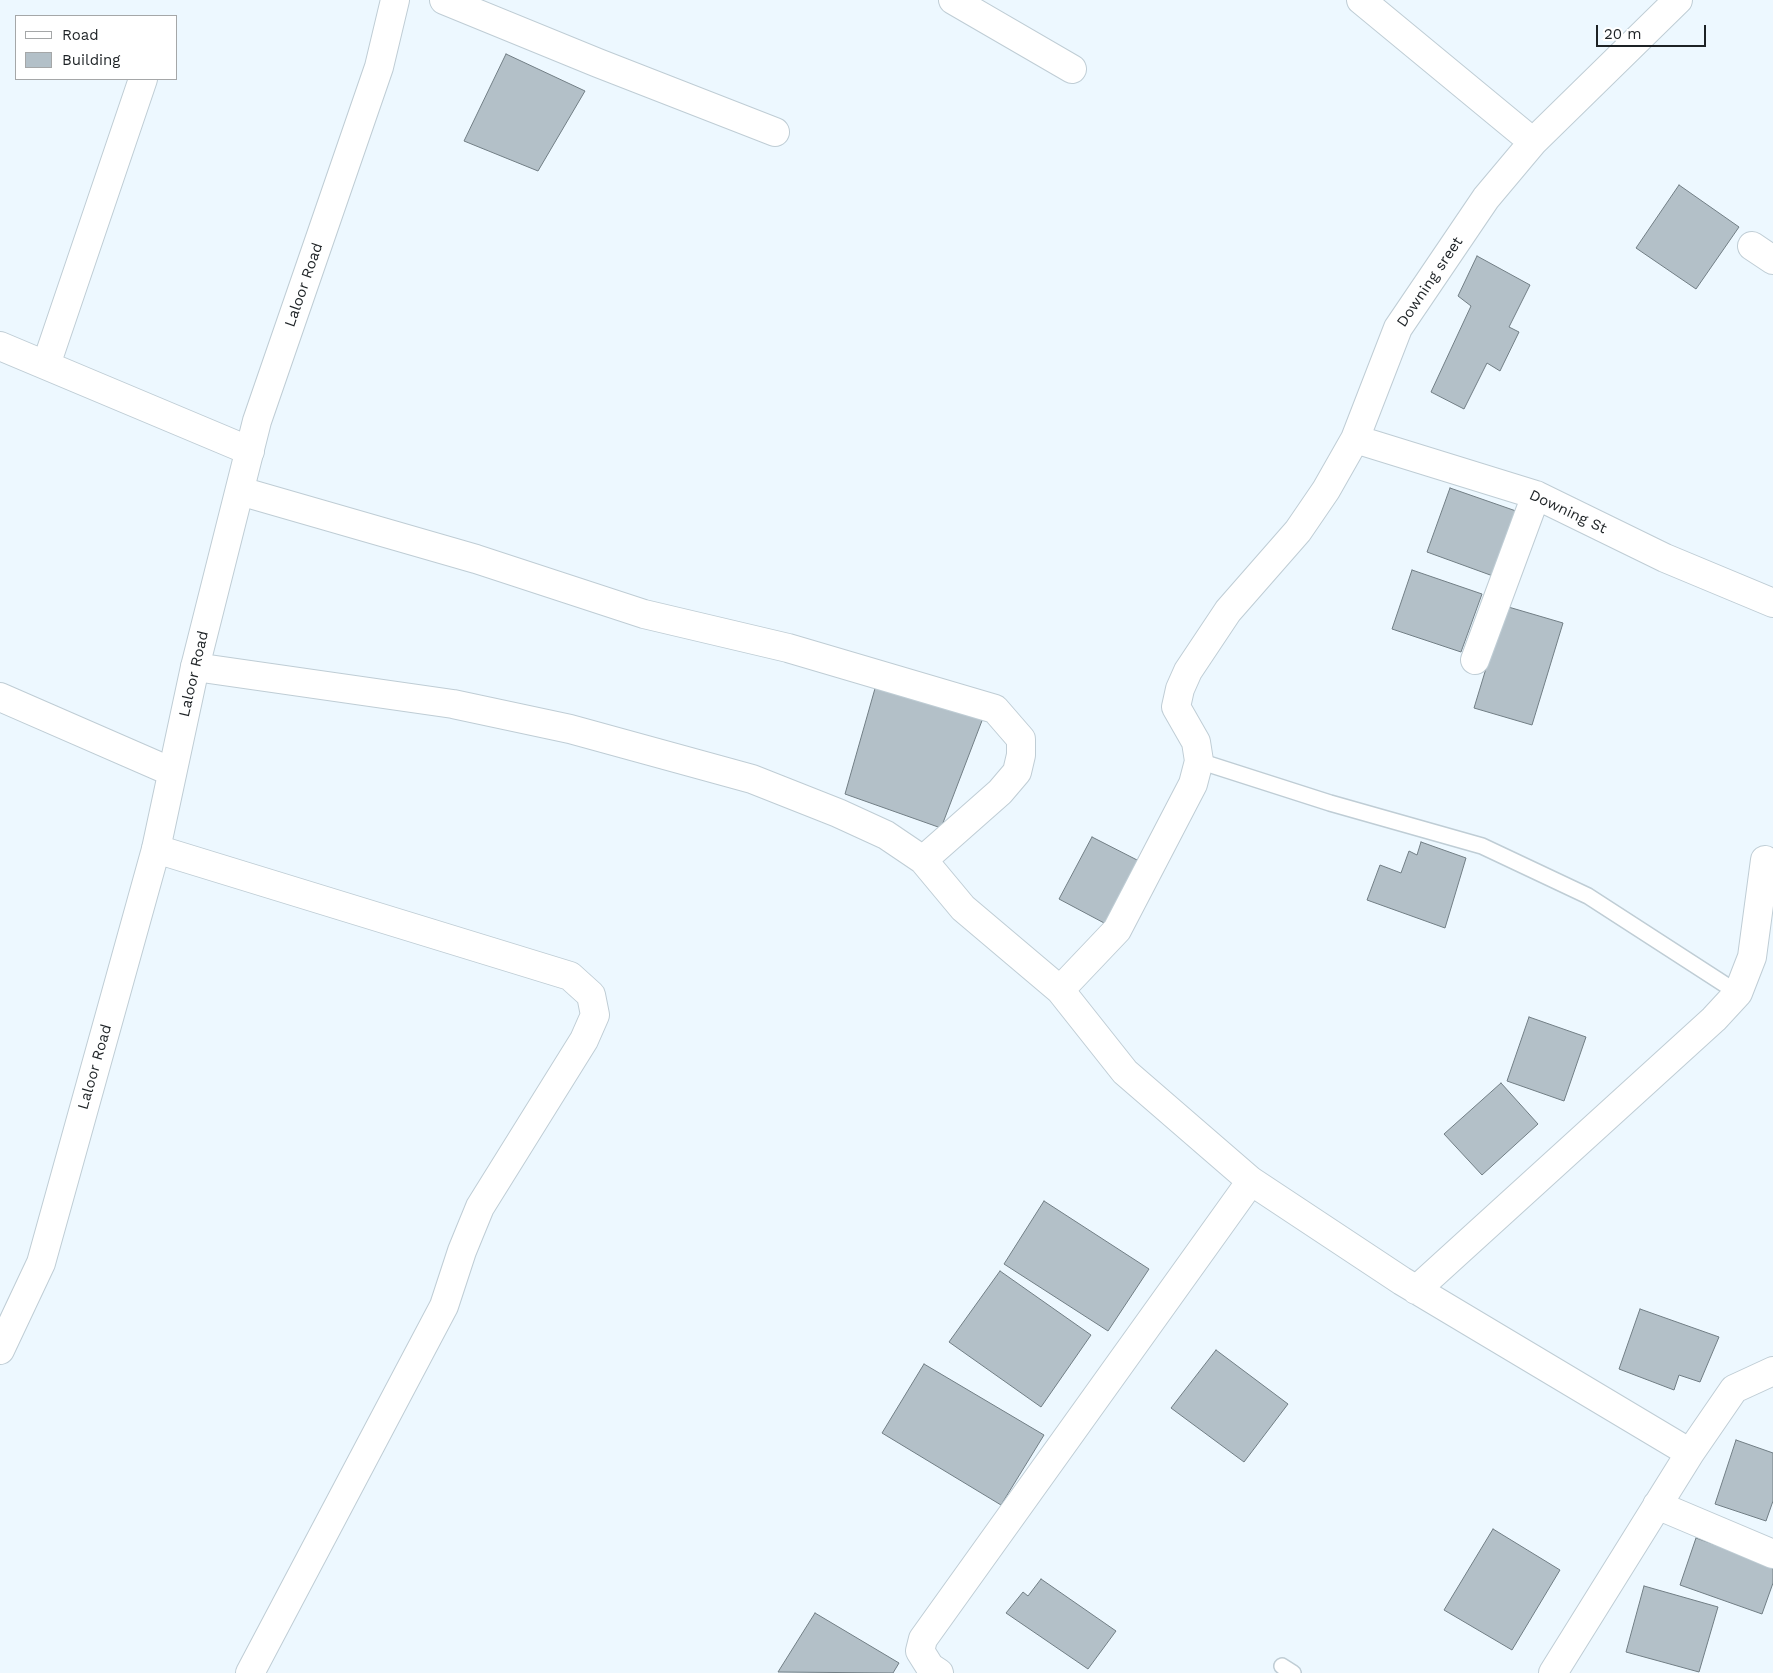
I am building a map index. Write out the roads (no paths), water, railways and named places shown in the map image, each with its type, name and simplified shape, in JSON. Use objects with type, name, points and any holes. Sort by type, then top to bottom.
[{"type":"street","name":"Laloor Road","points":[[0,1350],[41,1263],[156,850],[195,667],[258,421],[379,67],[395,0]]},
{"type":"street","points":[[444,0],[775,132]]},
{"type":"street","points":[[953,0],[1072,69]]},
{"type":"street","points":[[1361,0],[1533,142]]},
{"type":"street","name":"Downing sreet","points":[[1199,760],[1196,742],[1176,707],[1180,689],[1188,672],[1228,611],[1298,531],[1326,490],[1355,439],[1398,328],[1486,198],[1533,142],[1678,0]]},
{"type":"street","points":[[46,365],[142,80]]},
{"type":"street","points":[[0,346],[250,451]]},
{"type":"street","name":"Downing St","points":[[1355,439],[1536,495],[1665,558],[1773,603]]},
{"type":"street","points":[[240,491],[476,559],[644,614],[788,648],[995,709],[1021,739],[1021,755],[1016,772],[1000,792],[923,860]]},
{"type":"street","points":[[1475,660],[1536,495]]},
{"type":"street","points":[[195,667],[453,704],[570,729],[752,779],[838,813],[886,836],[923,860],[963,908],[1060,990],[1125,1072],[1251,1181],[1416,1290],[1690,1453]]},
{"type":"street","points":[[0,697],[172,772]]},
{"type":"street","points":[[1060,990],[1116,930],[1193,784],[1199,760]]},
{"type":"street","points":[[156,850],[570,976],[591,995],[595,1015],[584,1040],[480,1207],[462,1251],[444,1306],[250,1673]]},
{"type":"street","points":[[1416,1290],[1714,1019],[1738,993],[1752,957],[1765,860]]},
{"type":"street","points":[[938,1673],[930,1667],[920,1651],[922,1638],[1251,1181]]},
{"type":"street","points":[[1553,1673],[1690,1453],[1734,1389],[1773,1371]]},
{"type":"street","points":[[1657,1505],[1773,1554]]},
{"type":"lane","points":[[1199,760],[1330,803],[1482,846],[1588,896],[1738,993]]}]
